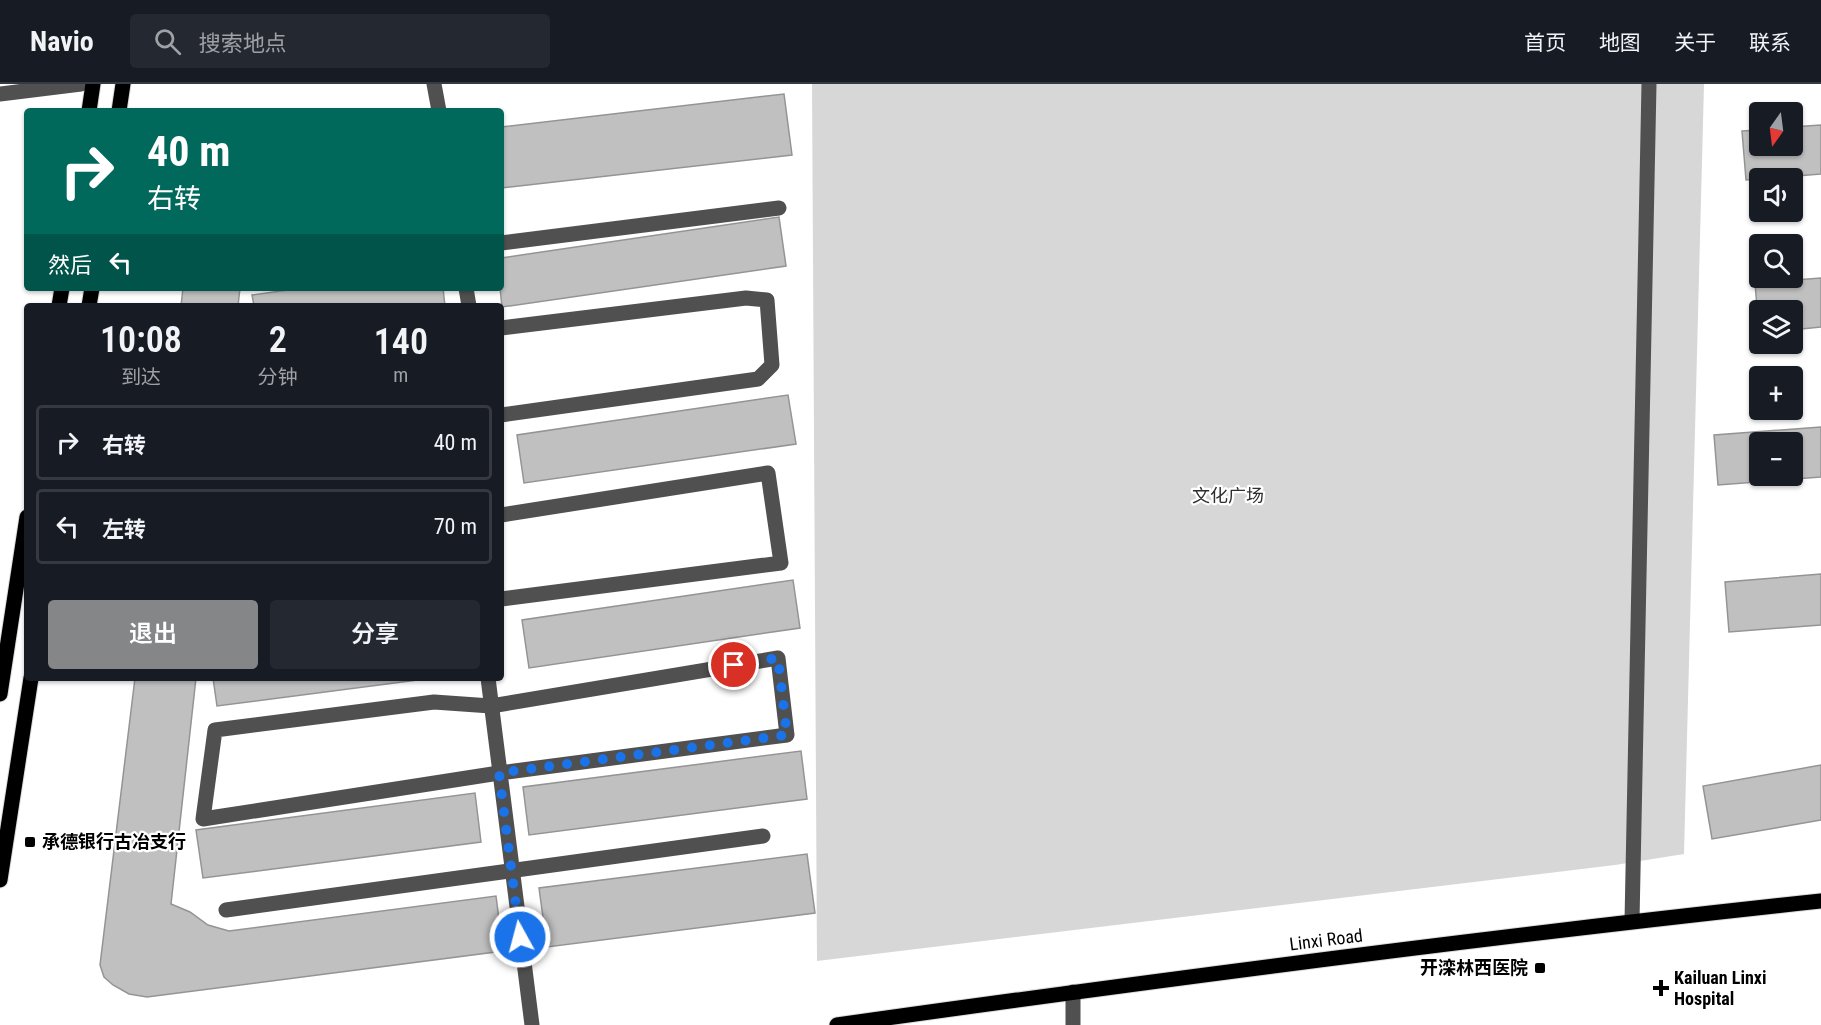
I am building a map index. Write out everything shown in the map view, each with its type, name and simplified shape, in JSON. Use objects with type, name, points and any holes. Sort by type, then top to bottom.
[{"type":"main road","points":[[89,108],[93,84]]},
{"type":"main road","points":[[119,108],[123,84]]},
{"type":"main road","points":[[0,694],[24,537]]},
{"type":"main road","points":[[0,880],[31,681]]},
{"type":"main road","name":"Linxi Road","points":[[837,1025],[1073,992],[1632,921],[1821,901]]},
{"type":"street","points":[[0,94],[81,84]]},
{"type":"street","points":[[434,84],[438,108]]},
{"type":"street","points":[[1632,921],[1649,84]]},
{"type":"street","points":[[504,243],[779,208]]},
{"type":"street","points":[[504,328],[746,298],[768,300],[772,365],[758,380],[504,415]]},
{"type":"street","points":[[504,515],[768,472],[781,563],[504,599]]},
{"type":"street","points":[[778,658],[787,735],[499,773],[203,819],[215,730],[434,702],[491,706],[778,658]]},
{"type":"street","points":[[488,681],[532,1025]]},
{"type":"street","points":[[226,910],[763,836]]},
{"type":"street","points":[[1073,992],[1073,1025]]},
{"type":"green space","name":"文化广场","points":[[812,84],[1704,84],[1684,854],[1615,865],[817,961]]},
{"type":"building","points":[[784,94],[792,155],[504,188],[504,127]]},
{"type":"building","points":[[1821,125],[1821,174],[1803,175],[1803,168],[1749,168],[1749,180],[1746,180],[1742,131],[1749,131],[1749,156],[1803,156],[1803,126]]},
{"type":"building","points":[[779,217],[786,266],[504,307],[500,291],[504,291],[504,258]]},
{"type":"building","points":[[1821,278],[1821,327],[1803,329],[1803,300],[1756,300],[1755,288],[1803,288],[1803,279]]},
{"type":"building","points":[[183,291],[240,291],[238,303],[181,303]]},
{"type":"building","points":[[281,291],[443,291],[445,303],[253,303],[252,295]]},
{"type":"building","points":[[788,395],[796,444],[524,483],[517,435]]},
{"type":"building","points":[[1821,427],[1821,477],[1803,478],[1803,432],[1754,432]]},
{"type":"building","points":[[1749,432],[1749,483],[1718,485],[1714,435]]},
{"type":"building","points":[[1821,574],[1821,625],[1729,632],[1725,582]]},
{"type":"building","points":[[793,580],[800,628],[529,668],[522,620]]},
{"type":"building","points":[[135,681],[196,681],[171,904],[190,912],[208,925],[229,931],[496,896],[503,951],[147,997],[129,994],[113,985],[104,977],[100,965]]},
{"type":"building","points":[[213,681],[410,681],[217,706]]},
{"type":"building","points":[[801,751],[807,799],[529,835],[523,787]]},
{"type":"building","points":[[1821,765],[1821,820],[1712,839],[1703,786]]},
{"type":"building","points":[[475,793],[481,842],[203,878],[196,830]]},
{"type":"building","points":[[807,854],[815,913],[547,947],[539,888]]},
{"type":"place","name":"承德银行古冶支行","points":[[30,842]]},
{"type":"place","name":"开滦林西医院","points":[[1540,968]]},
{"type":"place","name":"Kailuan Linxi Hospital","points":[[1661,988]]},
{"type":"route","points":[[520,937],[499,773],[787,735],[778,658],[734,665]]}]
